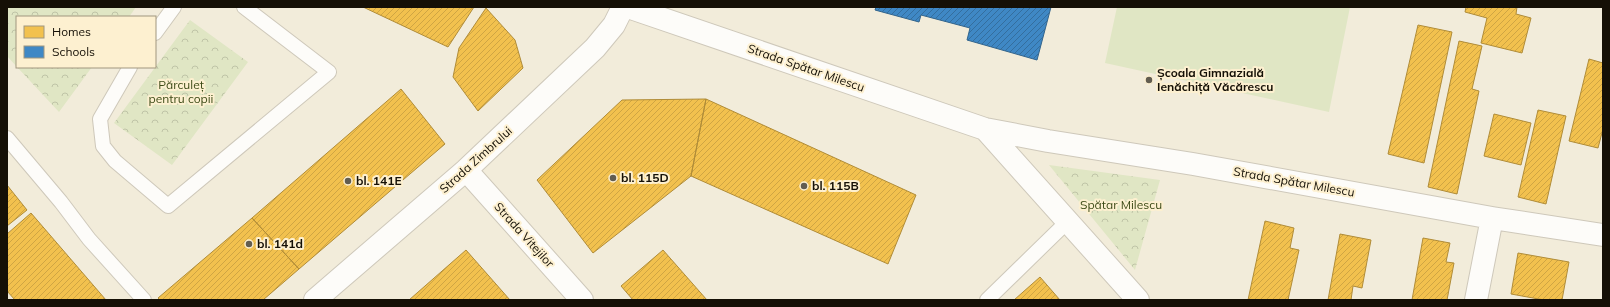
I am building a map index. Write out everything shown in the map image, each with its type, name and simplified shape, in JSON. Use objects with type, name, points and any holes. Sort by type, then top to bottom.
[{"type":"street","name":"Strada Zimbrului","points":[[315,300],[466,170],[595,48],[614,24],[623,7]]},
{"type":"street","name":"Strada Spătar Milescu","points":[[628,7],[984,129],[1048,141],[1200,165],[1492,218],[1603,235]]},
{"type":"street","name":"Strada Spătar Milescu","points":[[984,129],[1138,300]]},
{"type":"street","name":"Strada Vitejilor","points":[[466,170],[582,300]]},
{"type":"street","points":[[1476,300],[1492,218]]},
{"type":"lane","points":[[156,32],[174,7]]},
{"type":"lane","points":[[129,68],[100,119],[103,146],[115,161],[168,206],[330,72],[244,7]]},
{"type":"lane","points":[[7,138],[61,202],[89,239],[144,300]]},
{"type":"lane","points":[[988,300],[1068,221]]},
{"type":"green space","points":[[7,7],[136,7],[130,16],[16,16],[16,66],[7,56]]},
{"type":"green space","points":[[1117,7],[1350,7],[1329,112],[1105,63]]},
{"type":"green space","name":"Părculeț pentru copii","points":[[190,20],[248,62],[172,165],[114,123]]},
{"type":"green space","points":[[18,68],[91,68],[59,112]]},
{"type":"green space","name":"Spătar Milescu","points":[[1049,165],[1160,180],[1135,270]]},
{"type":"building: Homes","points":[[363,7],[474,7],[448,47]]},
{"type":"building: Homes","points":[[1466,7],[1517,7],[1516,14],[1531,18],[1522,53],[1481,43],[1487,18],[1465,12]]},
{"type":"building: Homes","points":[[486,8],[515,40],[523,68],[478,111],[453,77],[459,48]]},
{"type":"building: Homes","points":[[1418,25],[1452,32],[1424,163],[1388,154]]},
{"type":"building: Homes","points":[[1459,41],[1482,46],[1472,89],[1479,91],[1457,194],[1428,187]]},
{"type":"building: Homes","points":[[1589,59],[1603,63],[1603,129],[1598,148],[1569,141]]},
{"type":"building: Homes","name":"bl. 141E","points":[[401,89],[445,144],[299,269],[252,218]]},
{"type":"building: Homes","name":"bl. 115D","points":[[706,99],[691,176],[593,253],[537,180],[622,100]]},
{"type":"building: Homes","name":"bl. 115B","points":[[706,99],[916,195],[888,264],[691,176]]},
{"type":"building: Homes","points":[[1538,110],[1566,116],[1546,204],[1518,197]]},
{"type":"building: Homes","points":[[1494,114],[1531,123],[1521,165],[1484,156]]},
{"type":"building: Homes","points":[[7,185],[27,210],[7,226]]},
{"type":"building: Homes","points":[[31,213],[106,300],[15,300],[7,291],[7,234]]},
{"type":"building: Homes","name":"bl. 141d","points":[[252,218],[299,269],[263,300],[160,300],[158,298]]},
{"type":"building: Homes","points":[[1265,221],[1294,228],[1290,248],[1299,250],[1288,300],[1248,300]]},
{"type":"building: Homes","points":[[1340,234],[1371,240],[1362,288],[1353,286],[1351,300],[1328,300]]},
{"type":"building: Homes","points":[[1423,238],[1450,243],[1446,262],[1454,263],[1447,300],[1412,300]]},
{"type":"building: Homes","points":[[466,250],[510,300],[409,300]]},
{"type":"building: Homes","points":[[663,250],[707,300],[633,300],[621,286]]},
{"type":"building: Homes","points":[[1518,253],[1569,262],[1562,300],[1544,300],[1511,294]]},
{"type":"building: Homes","points":[[1040,277],[1060,300],[1014,300]]},
{"type":"building: Schools","points":[[876,7],[1051,7],[1037,60],[967,40],[970,28],[921,15],[919,22],[875,10]]},
{"type":"place","name":"Școala Gimnazială Ienăchiță Văcărescu","points":[[1149,80]]},
{"type":"place","name":"bl. 115D","points":[[613,178]]},
{"type":"place","name":"bl. 141E","points":[[348,181]]},
{"type":"place","name":"bl. 115B","points":[[804,186]]},
{"type":"place","name":"bl. 141d","points":[[249,244]]}]
